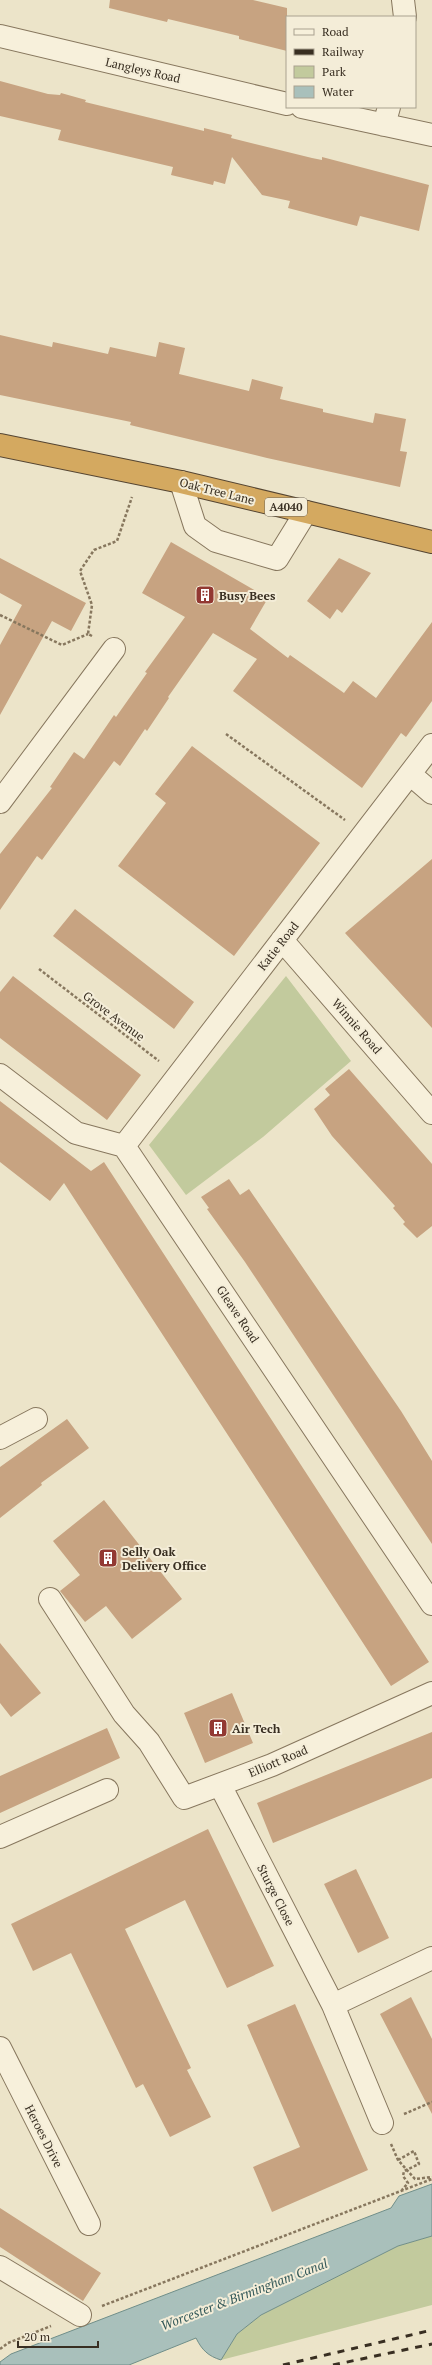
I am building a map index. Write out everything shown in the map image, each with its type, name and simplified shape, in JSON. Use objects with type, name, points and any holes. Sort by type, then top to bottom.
[{"type":"highway","name":"Oak Tree Lane","points":[[0,445],[181,482],[432,542]]},
{"type":"street","points":[[403,0],[405,16]]},
{"type":"street","name":"Langleys Road","points":[[0,36],[286,104]]},
{"type":"street","points":[[311,108],[386,116],[432,135]]},
{"type":"street","points":[[181,482],[195,526],[216,541],[277,559],[306,512]]},
{"type":"street","points":[[0,802],[53,733],[114,649]]},
{"type":"street","name":"Katie Road","points":[[124,1146],[432,745]]},
{"type":"street","points":[[410,774],[432,793]]},
{"type":"street","name":"Winnie Road","points":[[282,940],[432,1113]]},
{"type":"street","points":[[0,1075],[76,1133],[124,1146]]},
{"type":"street","name":"Gleave Road","points":[[124,1146],[432,1604]]},
{"type":"street","points":[[0,1438],[36,1419]]},
{"type":"street","name":"Elliott Road","points":[[50,1599],[124,1714],[149,1742],[184,1798],[272,1765],[432,1693]]},
{"type":"street","name":"Sturge Close","points":[[220,1785],[333,2004],[382,2123]]},
{"type":"street","points":[[0,1837],[107,1790]]},
{"type":"street","points":[[333,2004],[432,1958]]},
{"type":"street","name":"Heroes Drive","points":[[0,2048],[89,2224]]},
{"type":"street","points":[[0,2267],[80,2315]]},
{"type":"path","points":[[88,634],[92,605],[80,571],[94,550],[118,541],[140,473]]},
{"type":"path","points":[[0,615],[62,645],[88,634]]},
{"type":"path","points":[[88,634],[114,649]]},
{"type":"path","points":[[226,734],[365,834]]},
{"type":"path","name":"Grove Avenue","points":[[39,970],[178,1076]]},
{"type":"path","points":[[382,2123],[432,2102]]},
{"type":"path","points":[[402,2190],[408,2184],[403,2176],[406,2170],[419,2164],[414,2151],[398,2160],[406,2170],[415,2179],[432,2178]]},
{"type":"path","points":[[0,2349],[8,2343],[432,2178]]},
{"type":"green space","points":[[286,976],[351,1061],[263,1137],[186,1195],[149,1145]]},
{"type":"green space","points":[[432,2236],[432,2305],[221,2360],[237,2334],[261,2315],[398,2246]]},
{"type":"water","name":"Worcester & Birmingham Canal","points":[[432,2184],[432,2236],[398,2246],[261,2315],[237,2334],[221,2360],[212,2357],[206,2352],[196,2338],[129,2365],[0,2365],[0,2362],[11,2354],[391,2208],[399,2196]]},
{"type":"building","points":[[110,0],[253,0],[287,8],[286,51],[239,39],[239,36],[168,19],[167,22],[109,8]]},
{"type":"building","points":[[0,81],[48,94],[60,95],[61,93],[86,100],[85,102],[204,131],[204,128],[232,135],[231,138],[312,158],[322,160],[322,157],[429,185],[419,231],[360,216],[357,226],[288,208],[290,201],[262,195],[232,157],[225,184],[214,181],[213,185],[171,175],[173,167],[58,140],[61,130],[0,116]]},
{"type":"building","points":[[0,335],[52,347],[53,342],[108,354],[110,347],[156,357],[159,342],[185,348],[179,374],[249,391],[252,379],[283,387],[280,399],[323,409],[323,412],[373,423],[375,413],[406,419],[400,451],[407,452],[400,487],[267,458],[130,425],[131,422],[0,395]]},
{"type":"building","points":[[171,542],[268,598],[250,629],[288,658],[290,655],[344,693],[353,681],[376,698],[432,622],[432,701],[406,737],[401,733],[362,788],[233,691],[257,659],[213,633],[168,697],[169,698],[147,731],[145,729],[120,766],[114,761],[42,860],[37,856],[0,910],[0,854],[52,788],[50,787],[74,752],[84,759],[114,715],[116,717],[147,673],[145,672],[185,617],[142,593]]},
{"type":"building","points":[[0,558],[86,603],[71,631],[52,621],[0,715],[0,645],[22,605],[0,593]]},
{"type":"building","points":[[339,558],[371,573],[342,613],[337,609],[330,619],[307,601]]},
{"type":"building","points":[[192,746],[320,843],[234,956],[118,866],[166,803],[155,794]]},
{"type":"building","points":[[432,859],[432,1028],[345,933]]},
{"type":"building","points":[[75,909],[194,1002],[174,1029],[53,936]]},
{"type":"building","points":[[13,976],[141,1075],[107,1120],[0,1038],[0,992]]},
{"type":"building","points":[[349,1069],[432,1164],[432,1226],[417,1238],[403,1224],[405,1222],[393,1208],[395,1206],[332,1136],[314,1109],[330,1095],[325,1089]]},
{"type":"building","points":[[0,1101],[91,1171],[104,1162],[429,1662],[391,1686],[64,1183],[50,1201],[0,1162]]},
{"type":"building","points":[[229,1179],[240,1195],[249,1189],[401,1411],[432,1461],[432,1544],[245,1262],[207,1209],[209,1208],[201,1197]]},
{"type":"building","points":[[67,1419],[89,1448],[41,1483],[42,1485],[0,1518],[0,1467]]},
{"type":"building","name":"Selly Oak Delivery Office","points":[[104,1500],[182,1599],[132,1639],[106,1606],[85,1622],[60,1591],[80,1575],[53,1541]]},
{"type":"building","points":[[0,1643],[41,1693],[11,1717],[0,1703]]},
{"type":"building","name":"Air Tech","points":[[232,1693],[253,1743],[205,1763],[184,1713]]},
{"type":"building","points":[[107,1728],[120,1758],[0,1813],[0,1776]]},
{"type":"building","points":[[432,1732],[432,1778],[273,1843],[257,1803]]},
{"type":"building","points":[[208,1829],[274,1966],[227,1988],[185,1900],[125,1929],[191,2068],[187,2070],[211,2117],[170,2137],[143,2084],[136,2088],[71,1953],[33,1971],[11,1924]]},
{"type":"building","points":[[356,1869],[389,1938],[358,1953],[324,1884]]},
{"type":"building","points":[[411,1997],[432,2039],[432,2114],[380,2014]]},
{"type":"building","points":[[295,2004],[368,2170],[272,2212],[253,2167],[300,2147],[247,2025]]},
{"type":"building","points":[[0,2208],[101,2273],[83,2301],[0,2247]]},
{"type":"railway","points":[[283,2365],[432,2330]]},
{"type":"railway","points":[[333,2365],[432,2344]]},
{"type":"place","name":"Busy Bees","points":[[205,595]]},
{"type":"place","name":"Selly Oak Delivery Office","points":[[108,1558]]},
{"type":"place","name":"Air Tech","points":[[218,1728]]}]
